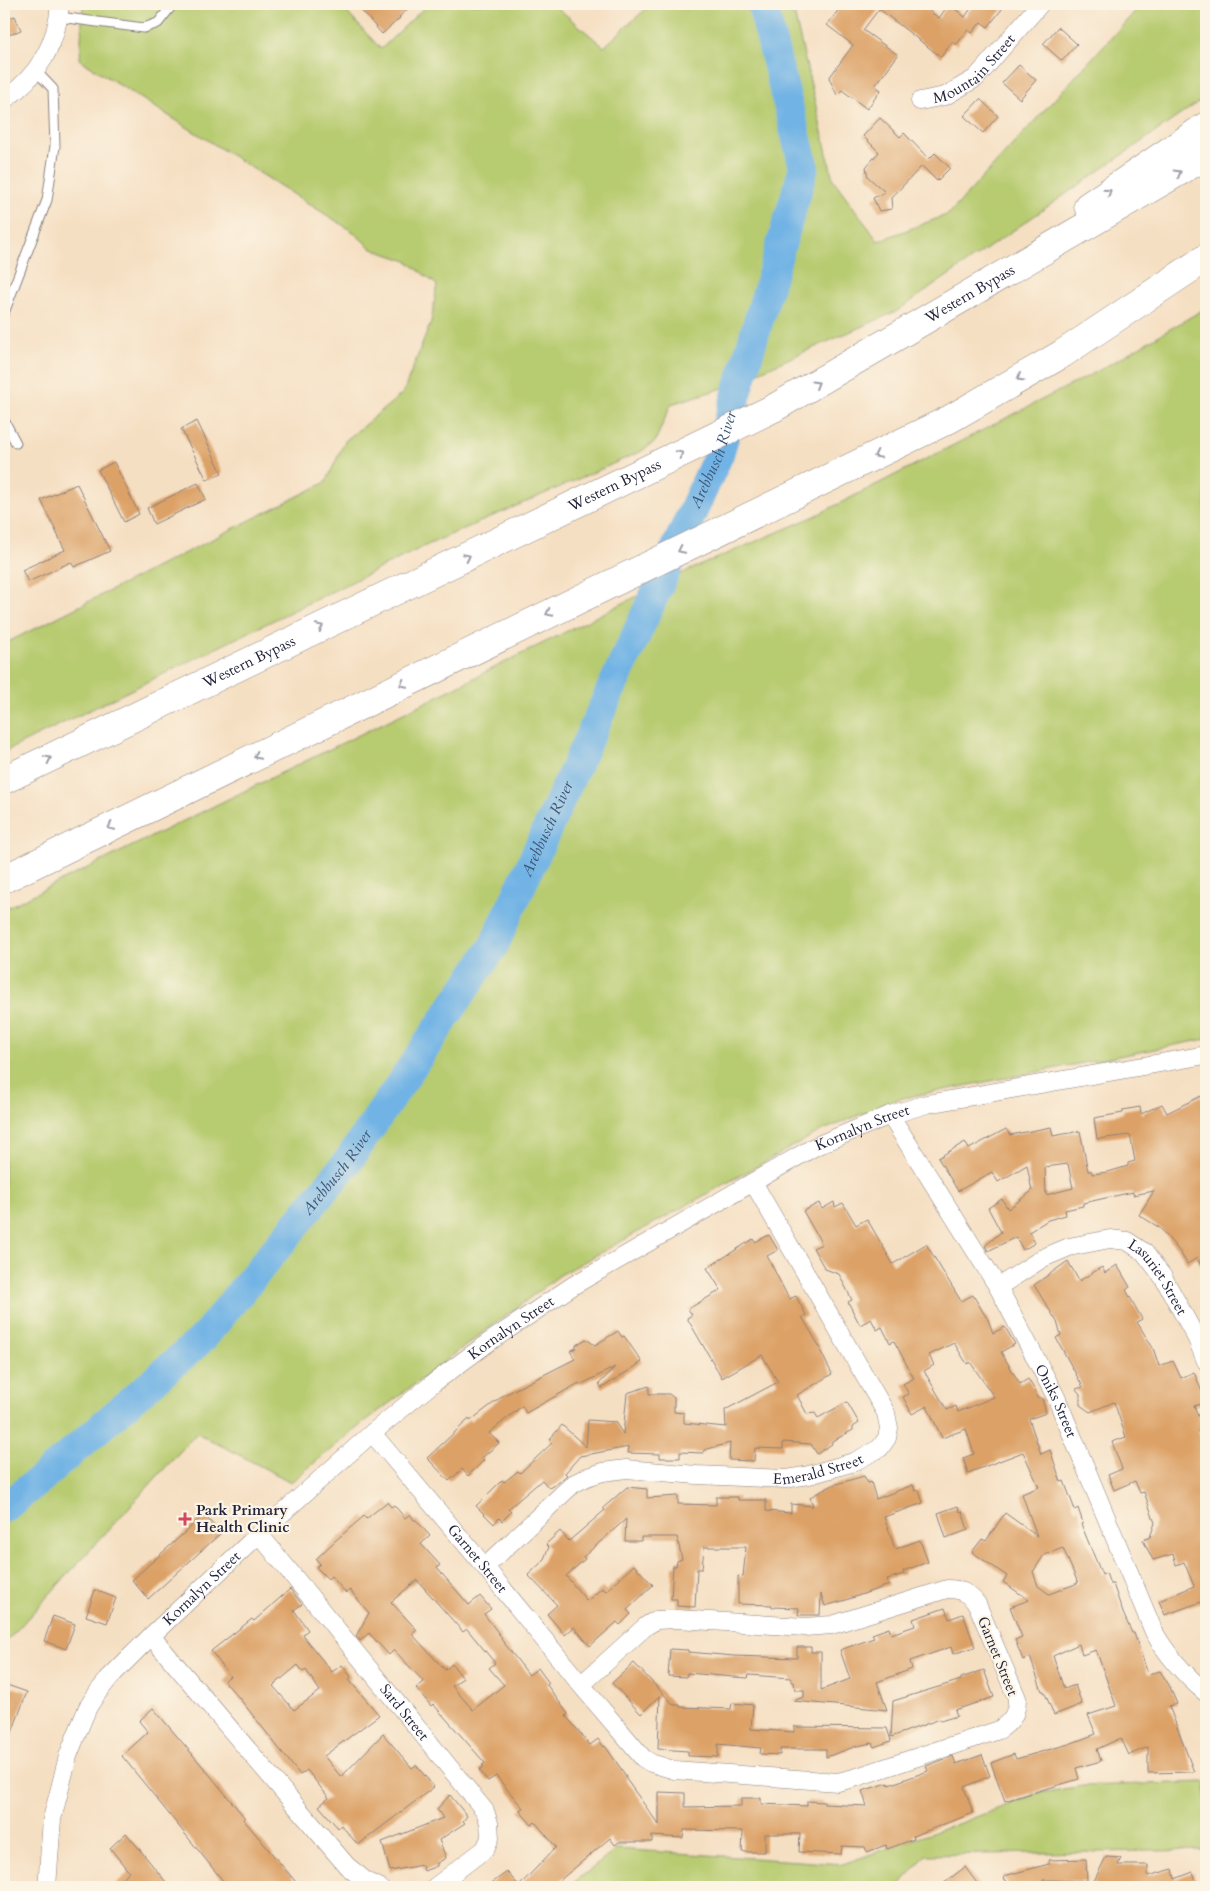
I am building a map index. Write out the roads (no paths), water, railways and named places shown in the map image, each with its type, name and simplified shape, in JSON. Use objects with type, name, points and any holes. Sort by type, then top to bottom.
[{"type":"highway","points":[[894,338],[1206,126]]},
{"type":"highway","name":"Western Bypass","points":[[4,780],[774,408],[1206,156]]},
{"type":"highway","points":[[1062,354],[1206,258]]},
{"type":"highway","points":[[4,879],[950,419],[1062,354],[1206,278]]},
{"type":"street","name":"Mountain Street","points":[[920,101],[945,96],[976,78],[1040,4]]},
{"type":"street","points":[[4,100],[36,71],[51,44],[60,10]]},
{"type":"street","name":"Kornalyn Street","points":[[47,1887],[52,1819],[68,1756],[88,1707],[98,1692],[111,1676],[151,1636],[259,1534],[372,1432],[489,1342],[574,1285],[816,1146],[890,1115],[927,1104],[1206,1055]]},
{"type":"street","name":"Oniks Street","points":[[890,1115],[998,1287],[1056,1396],[1154,1632],[1167,1654],[1184,1674],[1206,1693]]},
{"type":"street","name":"Emerald Street","points":[[486,1566],[572,1484],[603,1472],[626,1469],[696,1475],[786,1479],[810,1475],[854,1462],[880,1448],[889,1428],[886,1413],[753,1182]]},
{"type":"street","name":"Lasuriet Street","points":[[998,1287],[1043,1258],[1069,1248],[1110,1239],[1127,1241],[1144,1252],[1163,1277],[1197,1339],[1206,1361]]},
{"type":"street","name":"Garnet Street","points":[[372,1432],[486,1566],[581,1685],[643,1758],[651,1764],[674,1770],[838,1782],[999,1730],[1014,1717],[1017,1709],[1016,1698],[977,1604],[970,1595],[959,1589],[947,1589],[832,1625],[804,1627],[677,1619],[656,1620],[646,1626],[581,1685]]},
{"type":"street","name":"Sard Street","points":[[259,1534],[485,1811],[489,1823],[490,1838],[485,1849],[435,1887]]},
{"type":"street","points":[[151,1636],[347,1866],[367,1882],[379,1887]]},
{"type":"lane","points":[[60,10],[144,28],[158,23],[171,4]]},
{"type":"lane","points":[[4,313],[47,200],[55,146],[53,89],[36,71]]},
{"type":"lane","points":[[4,420],[16,443]]},
{"type":"waterway","name":"Arebbusch River","points":[[4,1508],[43,1477],[202,1339],[348,1161],[493,947],[719,454],[804,167],[762,4]]},
{"type":"place","name":"Park Primary Health Clinic","points":[[185,1519]]}]
